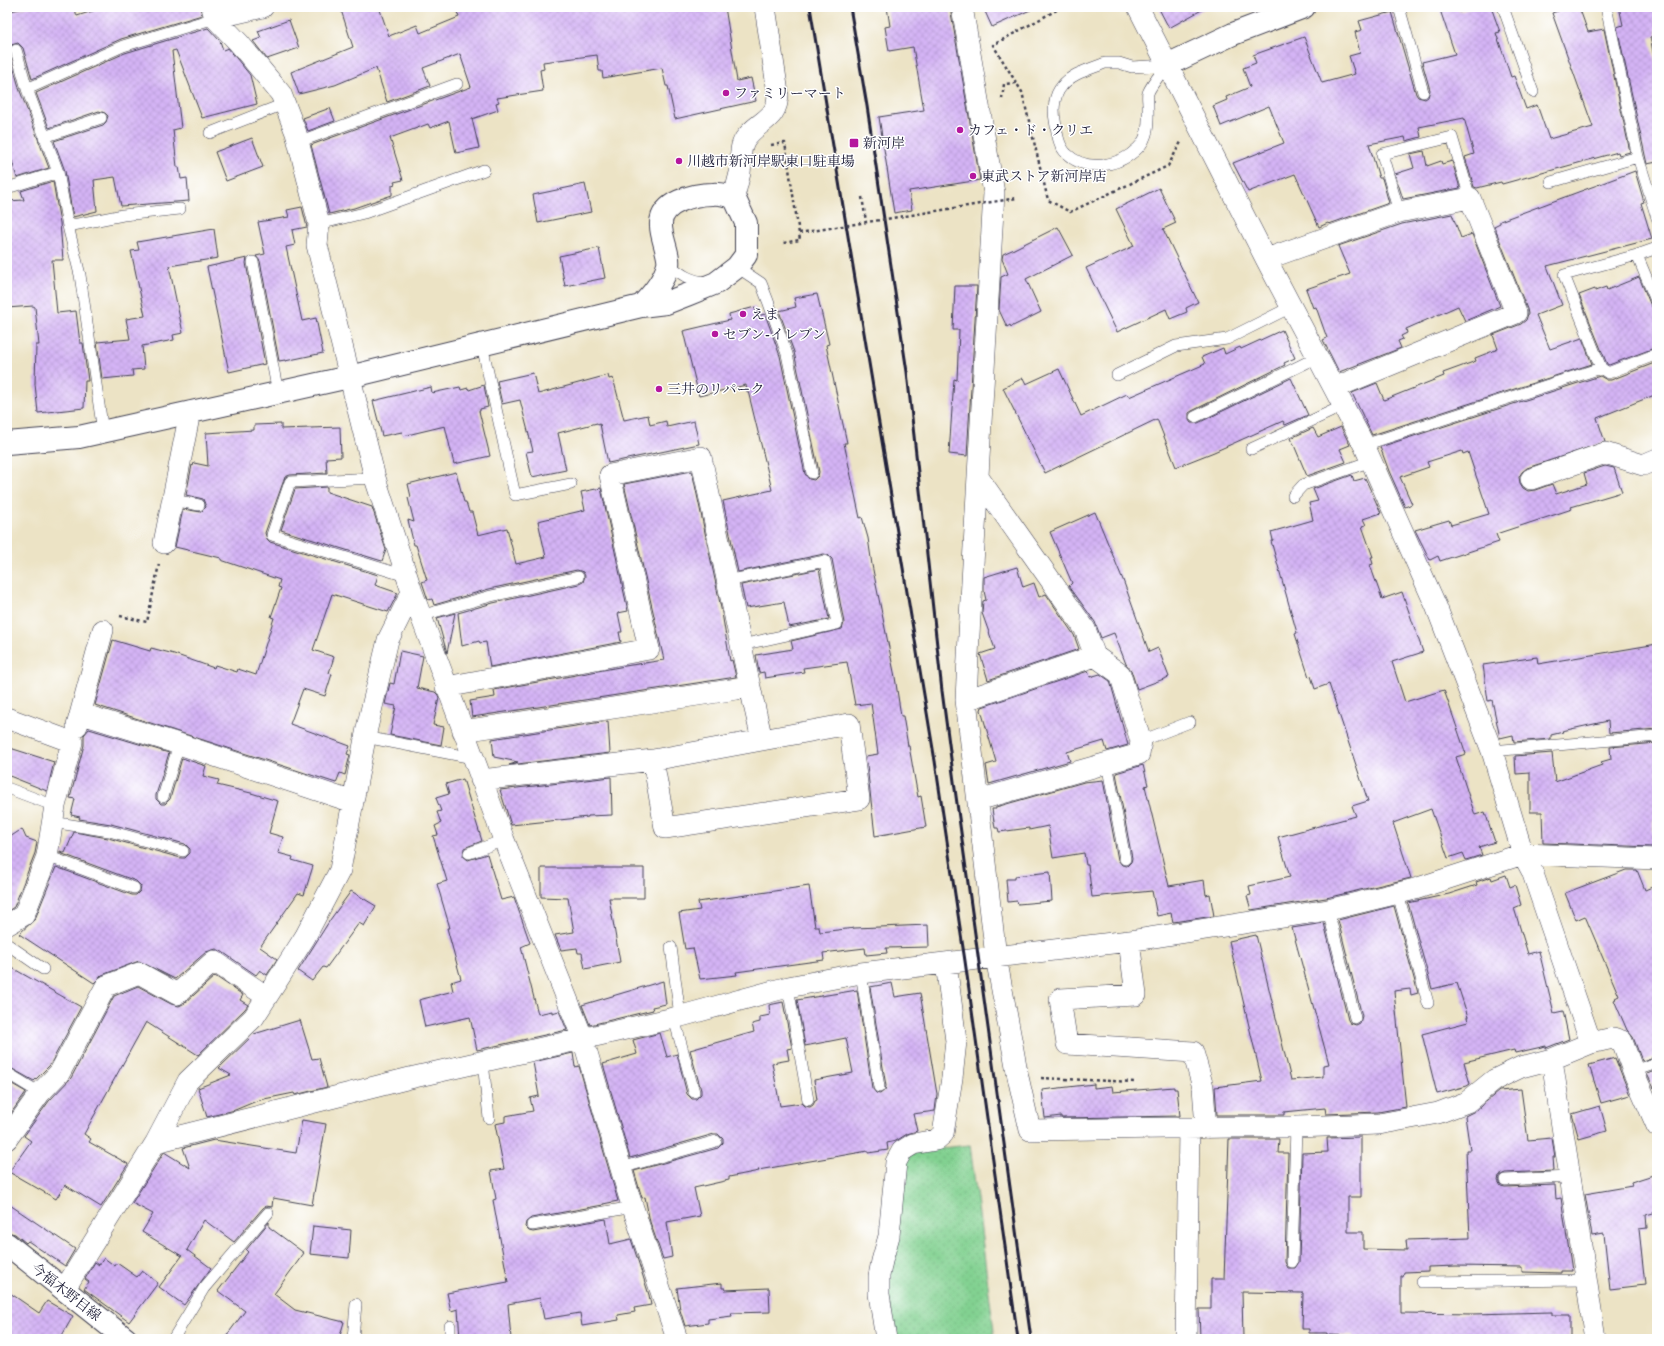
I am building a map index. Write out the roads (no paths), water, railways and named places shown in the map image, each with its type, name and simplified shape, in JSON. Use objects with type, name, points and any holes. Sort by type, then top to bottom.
[{"type":"street","points":[[214,13],[263,7]]},
{"type":"street","points":[[7,443],[79,437],[349,377],[641,306],[666,302],[716,283],[738,267],[746,255],[746,223],[734,197],[740,172],[740,152],[744,141],[751,132],[774,112],[778,102],[778,93],[765,7]]},
{"type":"street","points":[[962,7],[994,193],[966,700],[996,957],[1018,1077],[1030,1130],[1296,1127],[1379,1124],[1438,1113],[1466,1102],[1494,1080],[1521,1067],[1552,1059],[1591,1043],[1613,1038],[1622,1041],[1633,1071],[1657,1126]]},
{"type":"street","points":[[1138,7],[1266,259],[1368,453],[1436,606],[1492,751],[1524,854],[1532,871],[1591,1043]]},
{"type":"street","points":[[1168,65],[1233,34],[1304,7]]},
{"type":"street","points":[[214,13],[281,94],[298,142],[319,224],[317,245],[375,478],[409,584],[446,687],[504,840],[583,1039],[620,1168],[677,1339]]},
{"type":"street","points":[[641,306],[661,281],[668,264],[660,225],[664,214],[672,206],[687,197],[714,194],[734,197]]},
{"type":"street","points":[[1266,259],[1399,212],[1470,198],[1516,313],[1339,397]]},
{"type":"street","points":[[164,543],[190,412]]},
{"type":"street","points":[[1531,479],[1605,453],[1643,465],[1657,459]]},
{"type":"street","points":[[446,687],[649,649],[610,475],[701,457],[762,740]]},
{"type":"street","points":[[978,477],[1085,629],[1095,656],[1120,674],[1141,741],[1139,754],[978,800]]},
{"type":"street","points":[[64,1290],[156,1142],[188,1081],[254,1017],[305,937],[340,870],[365,737],[388,640],[409,584]]},
{"type":"street","points":[[7,926],[24,915],[47,856],[54,814],[72,742],[82,714],[103,630]]},
{"type":"street","points":[[966,700],[1095,656]]},
{"type":"street","points":[[463,731],[750,687]]},
{"type":"street","points":[[82,714],[179,744],[353,802]]},
{"type":"street","points":[[7,718],[72,742]]},
{"type":"street","points":[[481,780],[653,760],[849,724],[859,799],[665,828],[653,760]]},
{"type":"street","points":[[156,1142],[410,1078],[677,1017],[788,988],[862,973],[1129,941],[1328,910],[1398,894],[1524,854],[1657,859]]},
{"type":"street","points":[[1129,941],[1136,995],[1060,999],[1068,1044],[1193,1052],[1203,1087],[1198,1128],[1186,1339]]},
{"type":"street","points":[[7,1139],[40,1093],[60,1072],[106,986],[139,973],[177,994],[214,961],[267,997]]},
{"type":"street","points":[[886,1339],[879,1294],[879,1276],[889,1236],[896,1162],[902,1151],[913,1144],[936,1140],[943,1134],[952,1078],[956,1041],[946,963]]},
{"type":"street","points":[[1552,1059],[1595,1339]]},
{"type":"street","name":"今福木野目線","points":[[7,1244],[126,1339]]},
{"type":"lane","points":[[1399,7],[1423,92]]},
{"type":"lane","points":[[1503,7],[1533,92]]},
{"type":"lane","points":[[1606,7],[1638,157],[1657,218]]},
{"type":"lane","points":[[27,89],[123,46],[214,13]]},
{"type":"lane","points":[[16,50],[27,89],[58,172],[68,226],[80,275],[103,432]]},
{"type":"lane","points":[[1105,63],[1119,63],[1132,67],[1168,65],[1148,93],[1147,134],[1139,147],[1128,156],[1106,165],[1092,166],[1077,161],[1066,154],[1058,139],[1054,116],[1055,98],[1062,86],[1072,77],[1105,63]]},
{"type":"lane","points":[[298,142],[457,84]]},
{"type":"lane","points":[[210,133],[284,104]]},
{"type":"lane","points":[[44,137],[101,118]]},
{"type":"lane","points":[[1399,212],[1382,154],[1452,137],[1470,198]]},
{"type":"lane","points":[[1552,182],[1638,157]]},
{"type":"lane","points":[[319,224],[364,213],[484,170]]},
{"type":"lane","points":[[7,188],[58,172]]},
{"type":"lane","points":[[68,226],[123,215],[180,209]]},
{"type":"lane","points":[[1657,248],[1564,275],[1601,368],[1608,373],[1657,354]]},
{"type":"lane","points":[[1637,255],[1657,303]]},
{"type":"lane","points":[[253,262],[278,393]]},
{"type":"lane","points":[[668,264],[680,274],[694,281],[716,283]]},
{"type":"lane","points":[[738,267],[761,283],[768,301],[787,354],[812,473]]},
{"type":"lane","points":[[1117,375],[1176,346],[1227,339],[1291,307]]},
{"type":"lane","points":[[482,344],[515,495],[571,484]]},
{"type":"lane","points":[[1195,417],[1318,357]]},
{"type":"lane","points":[[1293,496],[1303,485],[1368,453],[1601,368]]},
{"type":"lane","points":[[1251,448],[1339,397]]},
{"type":"lane","points":[[375,478],[290,482],[272,535],[409,584]]},
{"type":"lane","points":[[173,500],[199,505]]},
{"type":"lane","points":[[727,581],[825,561],[837,624],[741,645]]},
{"type":"lane","points":[[420,616],[491,596],[578,577]]},
{"type":"lane","points":[[1141,741],[1190,722]]},
{"type":"lane","points":[[1492,751],[1657,736]]},
{"type":"lane","points":[[365,737],[473,758]]},
{"type":"lane","points":[[163,797],[179,744]]},
{"type":"lane","points":[[1107,764],[1125,859]]},
{"type":"lane","points":[[7,788],[54,814],[183,851]]},
{"type":"lane","points":[[468,853],[504,840]]},
{"type":"lane","points":[[47,856],[134,888]]},
{"type":"lane","points":[[1398,894],[1428,1003]]},
{"type":"lane","points":[[1328,910],[1355,1018]]},
{"type":"lane","points":[[7,944],[43,969]]},
{"type":"lane","points":[[671,947],[677,1017],[694,1092]]},
{"type":"lane","points":[[862,973],[880,1087]]},
{"type":"lane","points":[[788,988],[808,1100]]},
{"type":"lane","points":[[483,1062],[488,1118]]},
{"type":"lane","points":[[1633,1071],[1657,1063]]},
{"type":"lane","points":[[7,1073],[40,1093]]},
{"type":"lane","points":[[1292,1262],[1296,1127]]},
{"type":"lane","points":[[620,1168],[716,1140]]},
{"type":"lane","points":[[1505,1180],[1569,1177]]},
{"type":"lane","points":[[532,1225],[633,1207]]},
{"type":"lane","points":[[173,1339],[204,1288],[268,1213]]},
{"type":"lane","points":[[1421,1282],[1587,1280]]},
{"type":"lane","points":[[353,1339],[356,1304]]},
{"type":"lane","points":[[450,1326],[450,1339]]},
{"type":"railway","points":[[810,7],[935,761],[965,961],[1018,1339]]},
{"type":"railway","points":[[850,7],[867,106],[907,372],[942,691],[1031,1339]]},
{"type":"place","name":"ファミリーマート","points":[[726,93]]},
{"type":"place","name":"カフェ・ド・クリエ","points":[[960,130]]},
{"type":"place","name":"新河岸","points":[[854,143]]},
{"type":"place","name":"川越市新河岸駅東口駐車場","points":[[679,161]]},
{"type":"place","name":"東武ストア新河岸店","points":[[973,176]]},
{"type":"place","name":"えま","points":[[743,314]]},
{"type":"place","name":"セブン-イレブン","points":[[715,334]]},
{"type":"place","name":"三井のリパーク","points":[[659,389]]}]
